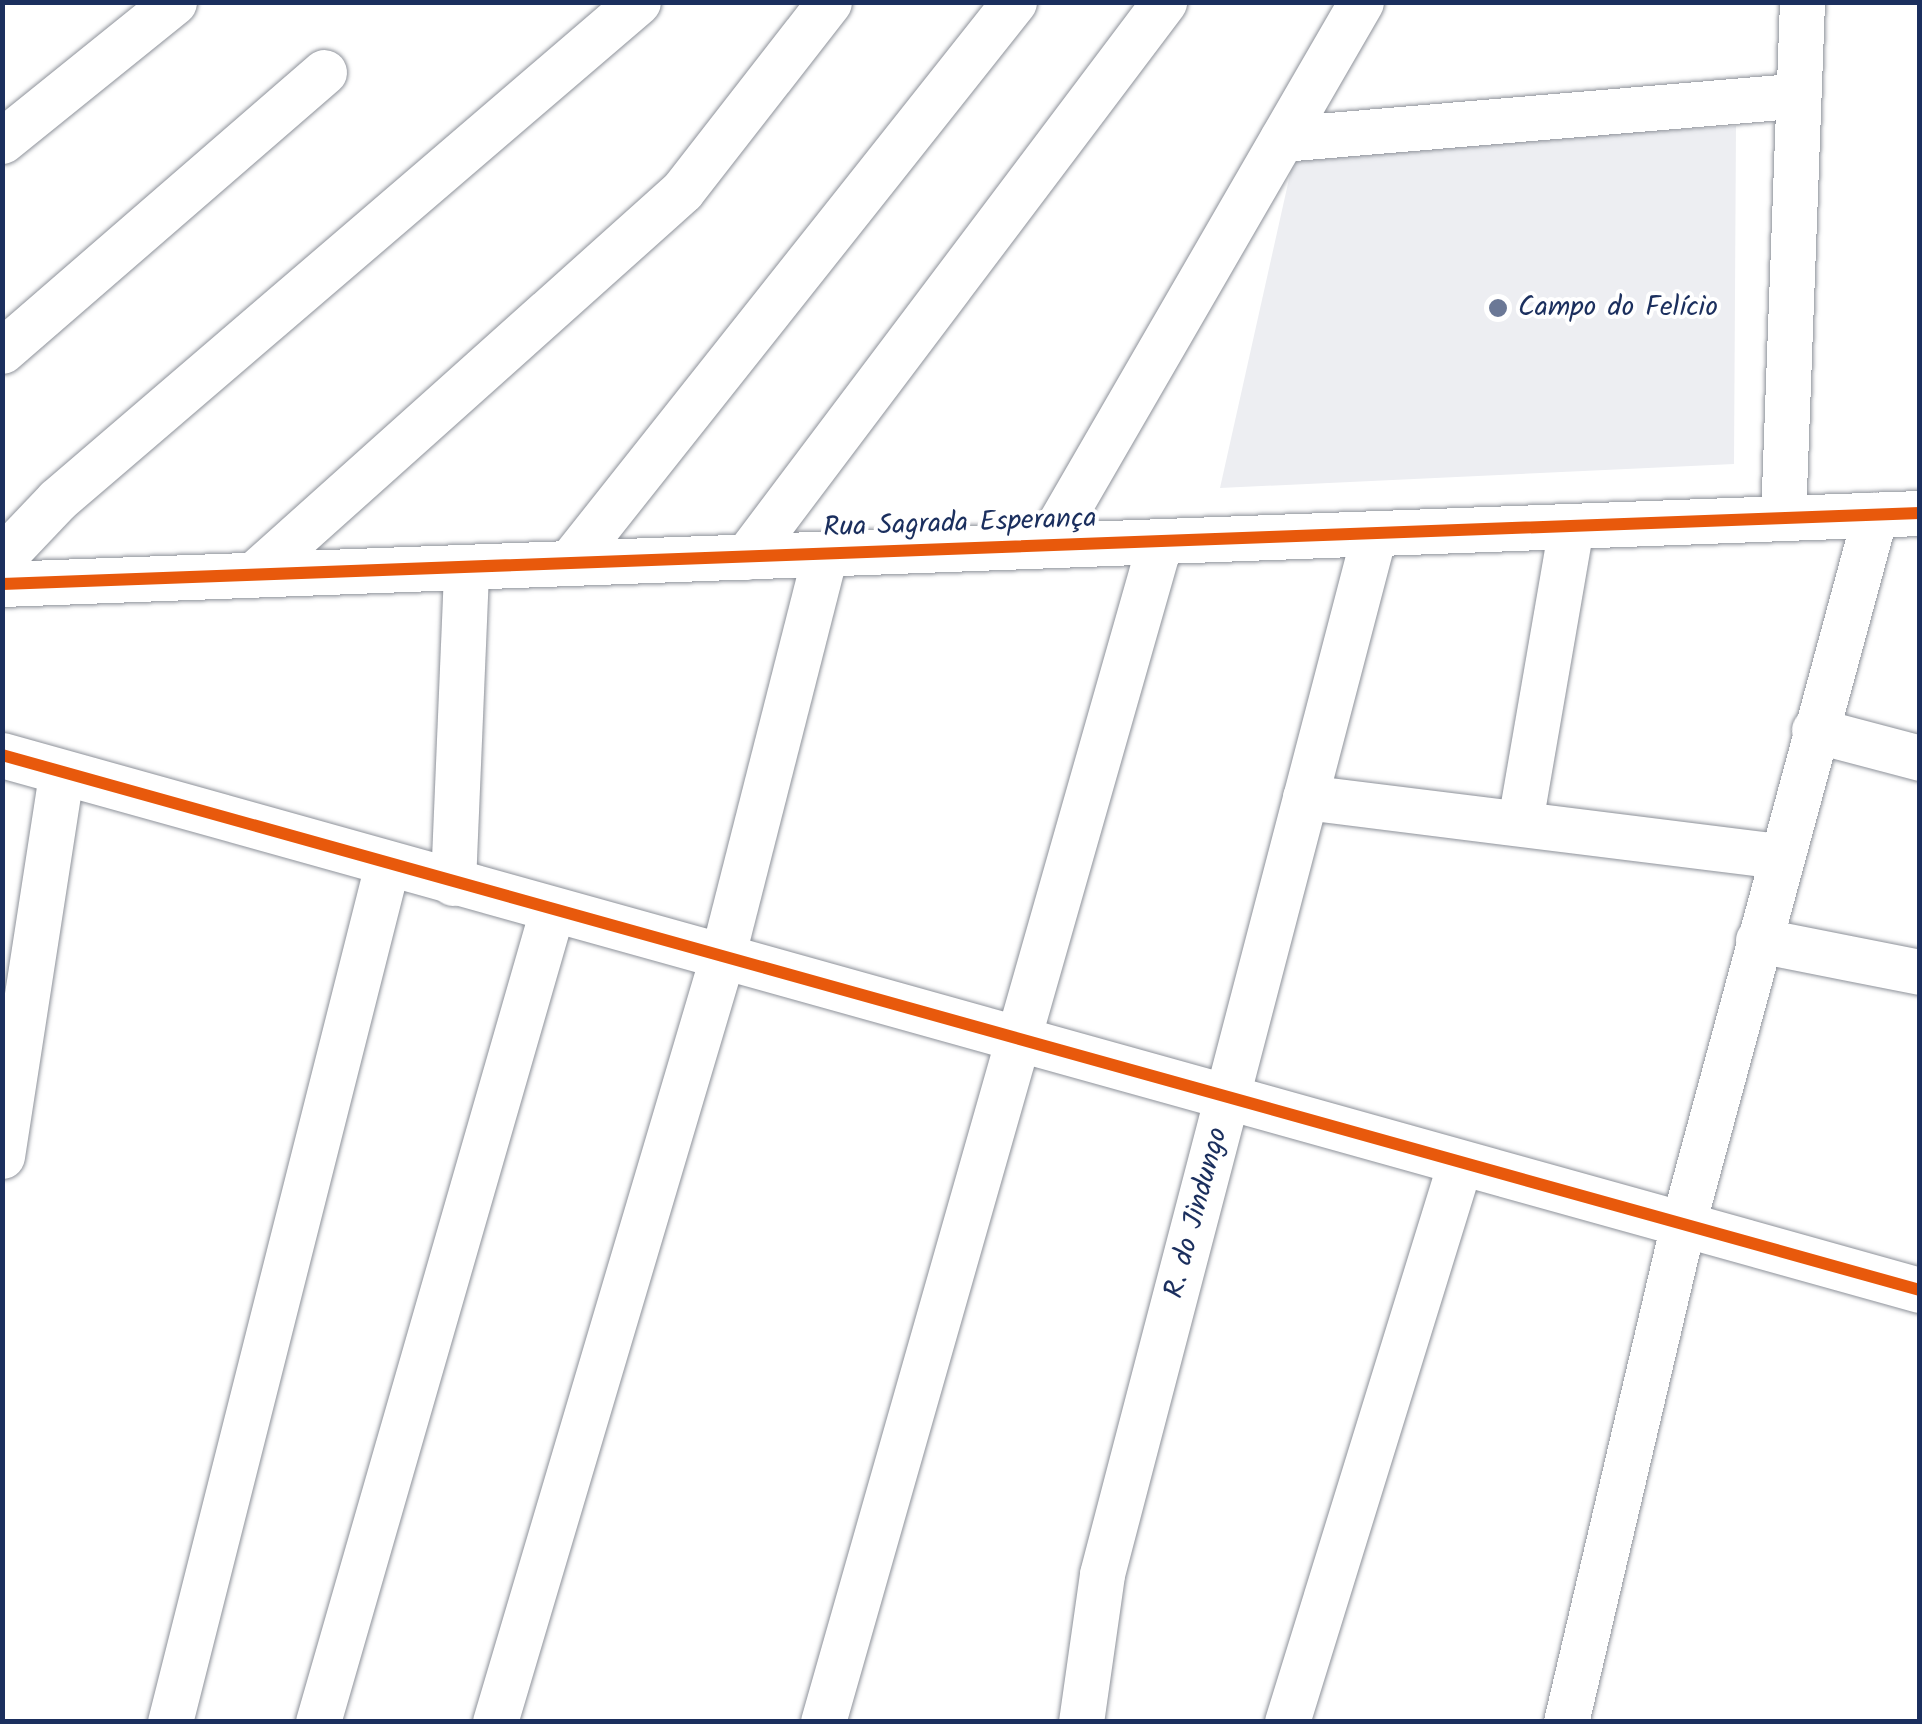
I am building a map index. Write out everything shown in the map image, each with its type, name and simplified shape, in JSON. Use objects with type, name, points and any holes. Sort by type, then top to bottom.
[{"type":"street","points":[[2,141],[174,2]]},
{"type":"street","points":[[2,558],[57,500],[638,2]]},
{"type":"street","points":[[253,575],[682,191],[829,2]]},
{"type":"street","points":[[569,564],[1014,2]]},
{"type":"street","points":[[746,556],[1164,2]]},
{"type":"street","points":[[1047,546],[1361,2]]},
{"type":"street","points":[[1783,518],[1792,96],[1802,2]]},
{"type":"street","points":[[2,351],[324,72]]},
{"type":"street","points":[[1282,138],[1792,96]]},
{"type":"street","name":"Rua Sagrada Esperança","points":[[2,584],[1920,513]]},
{"type":"street","points":[[1566,1722],[1683,1224],[1875,515]]},
{"type":"street","points":[[1520,822],[1572,526]]},
{"type":"street","name":"R. do Jindungo","points":[[1081,1722],[1102,1574],[1374,534]]},
{"type":"street","points":[[823,1722],[1023,1042],[1160,541]]},
{"type":"street","points":[[495,1722],[722,958],[825,554]]},
{"type":"street","points":[[453,884],[466,567]]},
{"type":"street","points":[[1814,730],[1920,758]]},
{"type":"street","points":[[2,756],[1920,1290]]},
{"type":"street","points":[[2,1156],[61,775]]},
{"type":"street","points":[[1305,796],[1781,856]]},
{"type":"street","points":[[170,1722],[387,865]]},
{"type":"street","points":[[318,1722],[552,911]]},
{"type":"street","points":[[1758,940],[1920,972]]},
{"type":"street","points":[[1287,1722],[1460,1163]]},
{"type":"shaded area","name":"Campo do Felício","points":[[1736,126],[1734,464],[1220,488],[1295,152]]},
{"type":"cycle path","points":[[2,584],[1920,513]]},
{"type":"cycle path","points":[[2,755],[1920,1290]]},
{"type":"place","name":"Campo do Felício","points":[[1498,308]]}]
